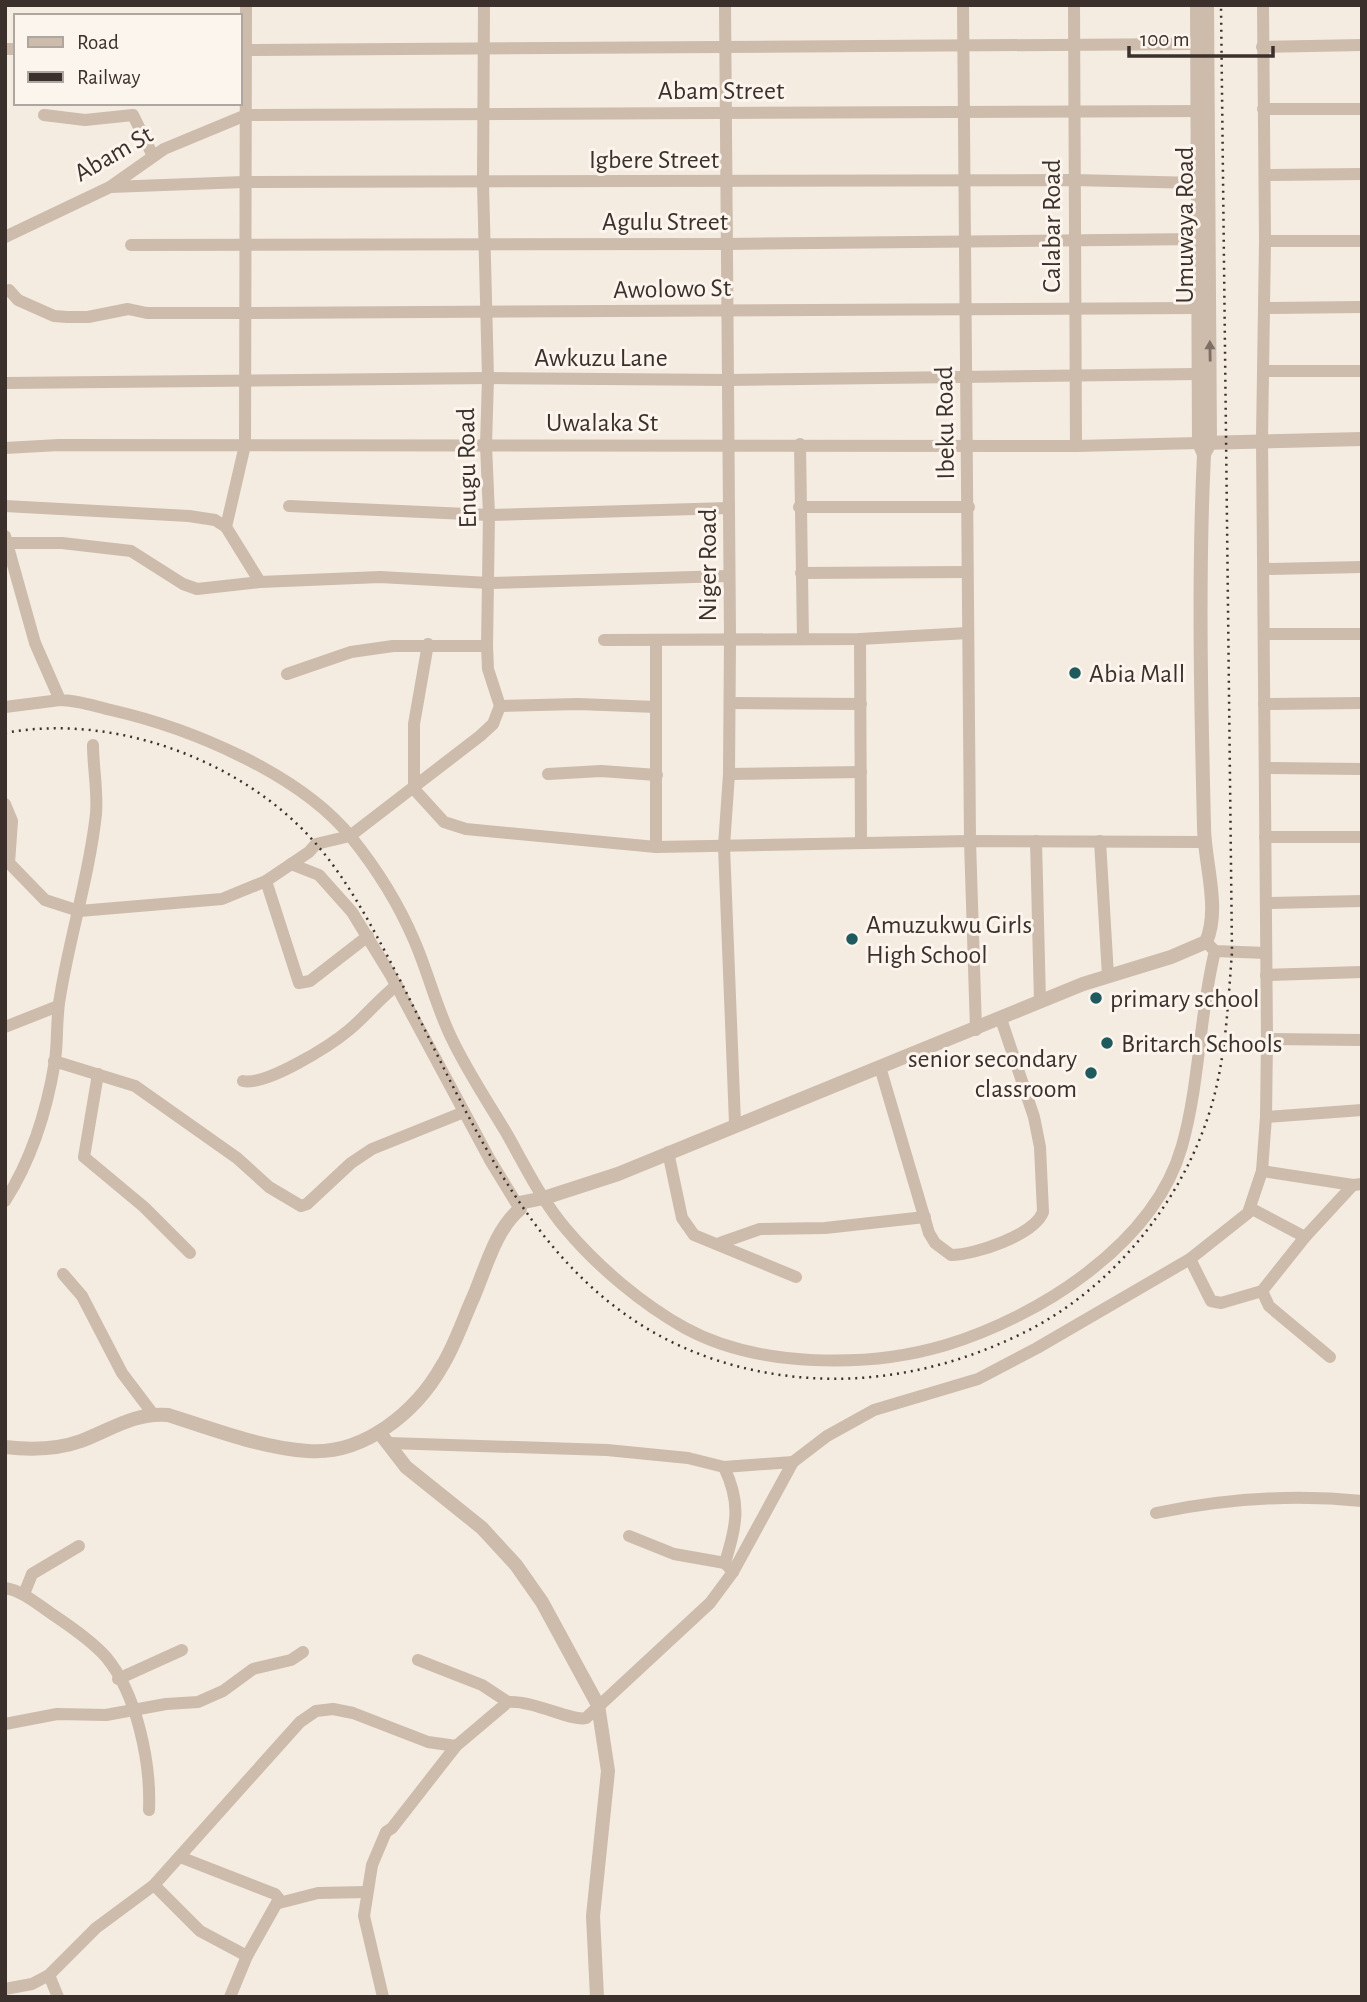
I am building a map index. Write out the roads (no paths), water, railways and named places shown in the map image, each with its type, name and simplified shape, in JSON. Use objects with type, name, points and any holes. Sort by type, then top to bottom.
[{"type":"street","points":[[226,527],[245,445],[246,115],[243,50],[246,5]]},
{"type":"street","name":"Enugu Road","points":[[484,5],[483,183],[489,515],[486,646],[488,669],[500,706]]},
{"type":"street","name":"Niger Road","points":[[725,5],[730,703],[724,846],[736,1123]]},
{"type":"street","name":"Ibeku Road","points":[[963,5],[970,841],[976,1030]]},
{"type":"street","name":"Calabar Road","points":[[1074,5],[1076,446]]},
{"type":"street","name":"Umuwaya Road","points":[[1197,5],[1197,44],[1203,111],[1204,447]]},
{"type":"street","name":"Umuwaya Road","points":[[1204,447],[1197,374],[1197,308],[1198,183],[1207,5]]},
{"type":"street","points":[[418,1660],[482,1685],[508,1702],[538,1704],[581,1720],[710,1603],[793,1462],[827,1436],[874,1410],[978,1379],[1190,1259],[1252,1209],[1262,1171],[1268,1039],[1262,439],[1265,307],[1263,5]]},
{"type":"street","points":[[243,50],[304,47],[1197,44]]},
{"type":"street","points":[[1262,47],[1362,45]]},
{"type":"street","points":[[1263,109],[1362,109]]},
{"type":"street","name":"Abam Street","points":[[246,115],[1203,111]]},
{"type":"street","points":[[44,116],[85,120],[133,115],[153,156]]},
{"type":"street","name":"Abam St","points":[[5,237],[110,187],[153,156],[246,115]]},
{"type":"street","points":[[1265,175],[1362,174]]},
{"type":"street","name":"Igbere Street","points":[[110,187],[244,182],[1073,180],[1198,183]]},
{"type":"street","name":"Agulu Street","points":[[131,246],[1198,239]]},
{"type":"street","points":[[1265,241],[1362,240]]},
{"type":"street","name":"Awolowo St","points":[[9,290],[18,300],[54,316],[88,317],[128,309],[147,313],[487,313],[1074,306],[1197,308]]},
{"type":"street","points":[[1265,307],[1362,307]]},
{"type":"street","points":[[1264,371],[1362,371]]},
{"type":"street","name":"Awkuzu Lane","points":[[5,383],[245,383],[488,378],[729,380],[1197,374]]},
{"type":"street","points":[[5,707],[60,700],[125,713],[187,732],[244,758],[323,809],[350,836],[398,910],[414,941],[436,1005],[454,1044],[544,1198],[566,1230],[626,1288],[687,1329],[744,1350],[819,1361],[878,1358],[932,1349],[971,1337],[1026,1313],[1070,1287],[1119,1244],[1148,1211],[1181,1151],[1192,1101],[1208,978],[1212,914],[1204,842],[1199,591],[1204,447],[1262,439],[1362,439]]},
{"type":"street","name":"Uwalaka St","points":[[5,448],[59,444],[1204,447]]},
{"type":"street","points":[[800,444],[803,639]]},
{"type":"street","points":[[5,506],[189,516],[215,520],[226,527],[260,582]]},
{"type":"street","points":[[289,506],[489,515],[729,509]]},
{"type":"street","points":[[799,507],[969,507]]},
{"type":"street","points":[[60,700],[49,679],[29,622],[7,540],[131,551],[183,584],[197,589],[260,582],[380,577],[489,583],[729,576]]},
{"type":"street","points":[[1264,569],[1362,567]]},
{"type":"street","points":[[801,573],[967,572]]},
{"type":"street","points":[[604,640],[860,639],[968,633]]},
{"type":"street","points":[[1264,634],[1362,634]]},
{"type":"street","points":[[860,639],[860,842]]},
{"type":"street","points":[[656,641],[656,847]]},
{"type":"street","points":[[428,644],[414,724],[414,789],[444,822],[466,829],[656,847],[860,842],[1204,842]]},
{"type":"street","points":[[287,674],[351,652],[428,644],[486,646]]},
{"type":"street","points":[[730,703],[861,704]]},
{"type":"street","points":[[5,804],[12,821],[7,863],[45,900],[79,911],[222,899],[266,881],[316,844],[350,836],[481,736],[493,724],[500,706],[578,704],[656,707]]},
{"type":"street","points":[[1264,704],[1362,704]]},
{"type":"street","points":[[5,1201],[16,1184],[43,1118],[54,1061],[58,1006],[85,891],[96,810],[93,744]]},
{"type":"street","points":[[1265,768],[1362,769]]},
{"type":"street","points":[[548,774],[601,771],[657,775]]},
{"type":"street","points":[[729,774],[861,772]]},
{"type":"street","points":[[1265,837],[1362,837]]},
{"type":"street","points":[[1036,841],[1040,1002]]},
{"type":"street","points":[[1100,841],[1108,976]]},
{"type":"street","points":[[291,864],[320,875],[352,912],[368,936],[520,1209]]},
{"type":"street","points":[[266,881],[299,983],[310,981],[368,936]]},
{"type":"street","points":[[1267,903],[1362,901]]},
{"type":"street","points":[[384,1438],[442,1366],[503,1230],[520,1209],[519,1203],[544,1198],[618,1174],[736,1123],[1108,976],[1210,946],[1266,953]]},
{"type":"street","points":[[1266,975],[1362,972]]},
{"type":"street","points":[[243,1081],[259,1082],[337,1039],[397,985]]},
{"type":"street","points":[[5,1027],[58,1006]]},
{"type":"street","points":[[880,1067],[935,1242],[951,1255],[998,1243],[1029,1229],[1041,1217],[1040,1147],[1002,1019]]},
{"type":"street","points":[[1268,1039],[1362,1040]]},
{"type":"street","points":[[54,1061],[135,1086],[237,1158],[269,1188],[301,1206],[372,1149],[464,1112]]},
{"type":"street","points":[[98,1074],[84,1157],[144,1207],[190,1253]]},
{"type":"street","points":[[1266,1117],[1362,1111]]},
{"type":"street","points":[[668,1152],[687,1228],[694,1235],[720,1243],[796,1276]]},
{"type":"street","points":[[1262,1171],[1357,1185]]},
{"type":"street","points":[[1190,1259],[1211,1301],[1222,1303],[1262,1291],[1305,1237],[1357,1185]]},
{"type":"street","points":[[1252,1209],[1305,1237]]},
{"type":"street","points":[[720,1243],[760,1229],[825,1228],[925,1217]]},
{"type":"street","points":[[63,1274],[82,1296],[122,1373],[153,1414]]},
{"type":"street","points":[[1262,1291],[1269,1306],[1330,1357]]},
{"type":"street","points":[[5,1447],[50,1449],[79,1441],[129,1419],[153,1414],[168,1415],[282,1448],[311,1451],[384,1438],[607,1450],[688,1458],[724,1467],[793,1462]]},
{"type":"street","points":[[384,1438],[406,1467],[482,1528],[516,1565],[542,1602],[598,1705],[608,1771],[593,1916],[597,1997]]},
{"type":"street","points":[[724,1467],[732,1484],[737,1524],[729,1567]]},
{"type":"street","points":[[1156,1513],[1201,1503],[1297,1496],[1362,1501]]},
{"type":"street","points":[[629,1536],[674,1554],[729,1567]]},
{"type":"street","points":[[23,1594],[32,1574],[79,1546]]},
{"type":"street","points":[[5,1588],[23,1594],[99,1650],[118,1679],[135,1712],[147,1762],[149,1810]]},
{"type":"street","points":[[118,1679],[183,1650]]},
{"type":"street","points":[[5,1724],[57,1714],[86,1716],[135,1712],[166,1704],[198,1702],[223,1691],[253,1669],[291,1660],[303,1652]]},
{"type":"street","points":[[383,1997],[364,1916],[372,1865],[386,1832],[392,1828],[456,1746],[508,1702]]},
{"type":"street","points":[[5,1989],[32,1984],[49,1975],[96,1928],[154,1885],[300,1722],[316,1711],[333,1709],[353,1713],[428,1742],[456,1746]]},
{"type":"street","points":[[180,1857],[275,1894],[279,1903]]},
{"type":"street","points":[[154,1885],[200,1931],[247,1956]]},
{"type":"street","points":[[230,1997],[247,1956],[279,1903],[318,1893],[367,1892]]},
{"type":"street","points":[[49,1975],[58,1997]]},
{"type":"railway","points":[[5,733],[83,729],[161,745],[234,777],[296,823],[328,858],[354,897],[495,1164],[532,1220],[575,1271],[624,1314],[683,1347],[753,1370],[788,1376],[822,1379],[891,1375],[958,1359],[991,1347],[1056,1314],[1087,1292],[1115,1267],[1164,1207],[1183,1174],[1200,1140],[1212,1104],[1228,1010],[1232,952],[1221,5]]},
{"type":"place","name":"Abia Mall","points":[[1075,673]]},
{"type":"place","name":"Amuzukwu Girls High School","points":[[852,939]]},
{"type":"place","name":"primary school","points":[[1096,998]]},
{"type":"place","name":"Britarch Schools","points":[[1107,1043]]},
{"type":"place","name":"senior secondary classroom","points":[[1091,1073]]}]
